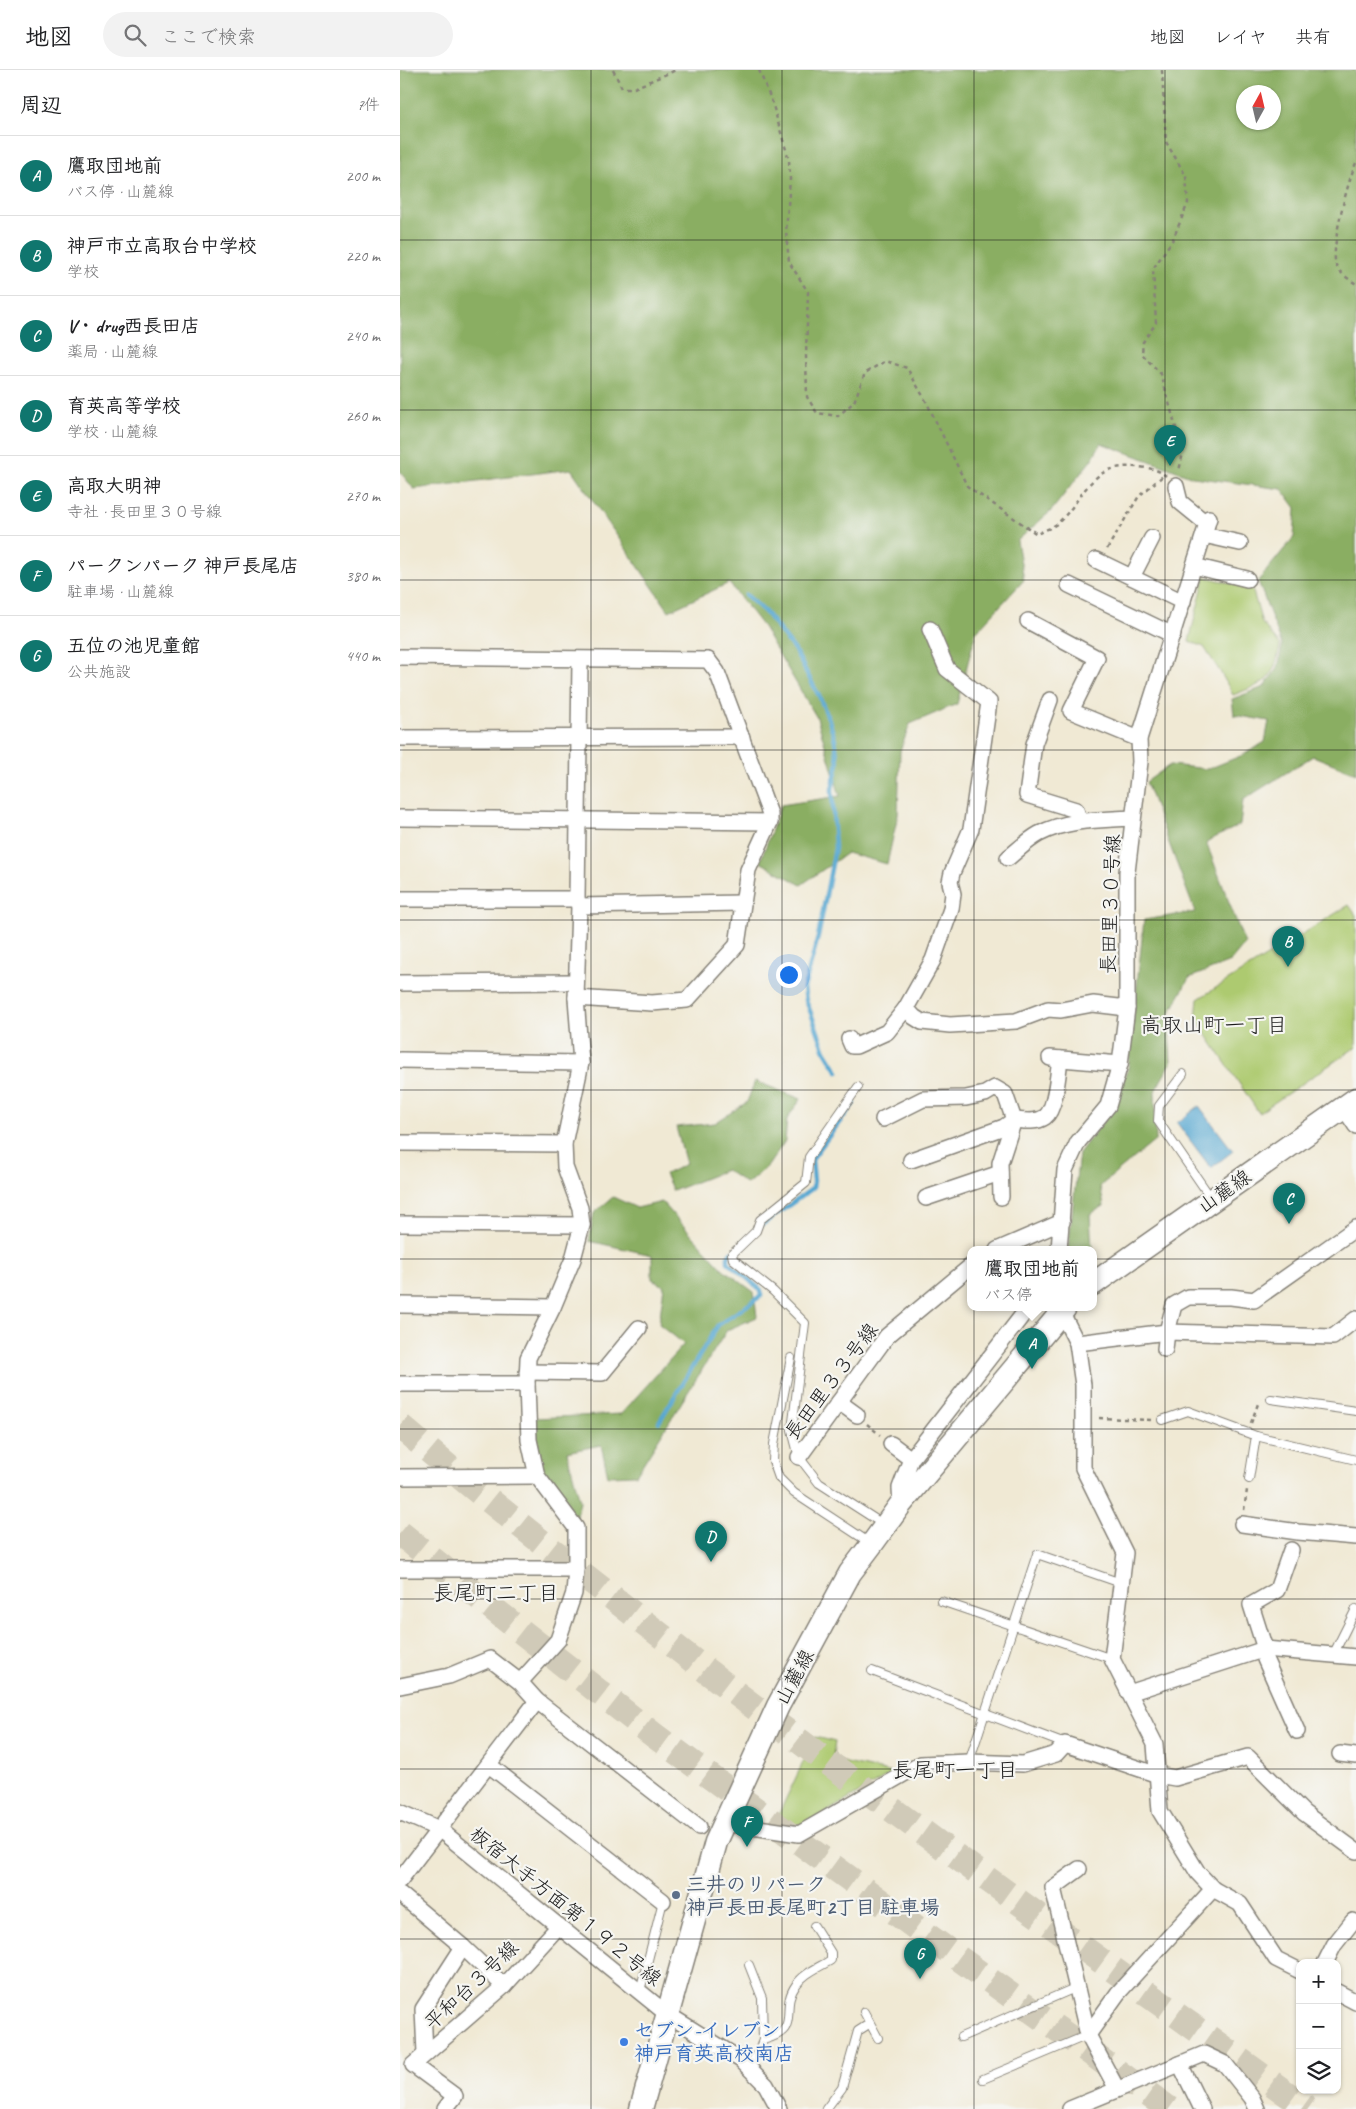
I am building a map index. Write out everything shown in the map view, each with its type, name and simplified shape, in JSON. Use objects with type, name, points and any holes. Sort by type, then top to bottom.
[{"type":"main road","name":"山麓線","points":[[1097,1281],[1212,1200],[1352,1111]]},
{"type":"main road","name":"山麓線","points":[[641,2109],[716,1842],[778,1706],[850,1573],[900,1504],[1062,1311]]},
{"type":"street","points":[[1176,486],[1180,502],[1207,525],[1240,543]]},
{"type":"street","name":"長田里３０号線","points":[[1059,1246],[1064,1170],[1078,1142],[1108,1106],[1120,1064],[1127,1008],[1127,872],[1140,762],[1139,739],[1207,525]]},
{"type":"street","points":[[1132,577],[1152,538]]},
{"type":"street","points":[[1098,561],[1183,602]]},
{"type":"street","points":[[1194,566],[1247,579]]},
{"type":"street","points":[[1069,584],[1173,635]]},
{"type":"street","points":[[1028,621],[1097,658],[1071,712],[1139,739]]},
{"type":"street","points":[[850,1039],[852,1046],[856,1046],[887,1032],[906,1008],[933,960],[951,908],[953,894],[950,882],[970,829],[990,702],[947,669],[930,629]]},
{"type":"street","points":[[400,657],[708,660],[717,672],[770,814],[770,822],[748,870],[737,945],[687,1000],[652,1003],[576,998]]},
{"type":"street","points":[[520,1682],[558,1640],[574,1593],[576,1569],[576,1528],[536,1476],[528,1440],[527,1378],[528,1358],[553,1307],[573,1258],[582,1225],[580,1208],[565,1167],[564,1144],[581,1064],[576,998],[580,660]]},
{"type":"street","points":[[1050,700],[1034,744],[1027,795],[1076,810],[1080,821]]},
{"type":"street","points":[[400,738],[742,737]]},
{"type":"street","points":[[400,818],[770,822]]},
{"type":"street","points":[[1008,858],[1037,835],[1066,824],[1080,821],[1133,818]]},
{"type":"street","points":[[400,899],[742,903]]},
{"type":"street","points":[[400,983],[576,982]]},
{"type":"street","points":[[906,1008],[914,1017],[922,1022],[950,1025],[1016,1021],[1048,1009],[1061,1010],[1094,1004],[1127,1008]]},
{"type":"street","points":[[910,1160],[1004,1127],[1014,1120],[1032,1121],[1046,1116],[1052,1106],[1055,1058],[1120,1064]]},
{"type":"street","points":[[400,1060],[581,1064]]},
{"type":"street","points":[[883,1119],[923,1100],[966,1098],[985,1094],[995,1088],[1005,1094],[1014,1120],[1000,1162],[1001,1197]]},
{"type":"street","points":[[400,1143],[564,1144]]},
{"type":"street","points":[[926,1198],[1000,1173]]},
{"type":"street","points":[[1007,1246],[1062,1222]]},
{"type":"street","points":[[400,1224],[582,1225]]},
{"type":"street","points":[[1165,1349],[1174,1305],[1188,1297],[1231,1297],[1254,1300],[1356,1228]]},
{"type":"street","name":"長田里３３号線","points":[[799,1457],[887,1336],[967,1269]]},
{"type":"street","points":[[400,1305],[553,1307]]},
{"type":"street","points":[[900,1504],[900,1488],[911,1459],[1026,1311]]},
{"type":"street","points":[[1063,1311],[1077,1343],[1083,1385],[1083,1468],[1125,1553],[1112,1659],[1156,1744],[1160,1811],[1198,1873],[1213,1889],[1240,1904],[1276,1959],[1296,1969]]},
{"type":"street","points":[[1077,1343],[1167,1332],[1333,1338],[1356,1319]]},
{"type":"street","points":[[400,1384],[602,1373],[639,1328]]},
{"type":"street","points":[[839,1402],[857,1415]]},
{"type":"street","points":[[891,1444],[911,1459]]},
{"type":"street","points":[[400,1477],[536,1476]]},
{"type":"street","points":[[1242,1524],[1298,1532],[1356,1536]]},
{"type":"street","points":[[1291,1550],[1277,1590],[1251,1605],[1265,1648],[1265,1659],[1297,1731]]},
{"type":"street","points":[[400,1569],[576,1569]]},
{"type":"street","points":[[1128,1693],[1265,1648],[1356,1657]]},
{"type":"street","points":[[400,1686],[449,1676],[490,1658],[520,1682],[537,1701],[699,1827]]},
{"type":"street","points":[[400,1880],[537,1701]]},
{"type":"street","points":[[725,1822],[799,1834],[921,1764],[969,1762],[1024,1764],[1056,1754],[1065,1744],[1158,1775],[1175,1778],[1248,1757],[1304,1813],[1356,1851]]},
{"type":"street","points":[[1340,1754],[1356,1756]]},
{"type":"street","points":[[489,1765],[663,1901]]},
{"type":"street","name":"板宿大手方面第１９２号線","points":[[400,1812],[439,1829],[667,2014],[741,2060],[766,2085],[779,2109]]},
{"type":"street","points":[[1079,1869],[1053,1888],[1075,1988],[1088,2035],[1117,2089]]},
{"type":"street","points":[[1088,2035],[1118,1993],[1213,1889]]},
{"type":"street","points":[[400,1894],[504,1986]]},
{"type":"street","points":[[1327,1959],[1334,1945],[1353,1921]]},
{"type":"street","name":"平和台３号線","points":[[445,2109],[455,2096],[413,2065],[504,1986],[559,1926]]},
{"type":"street","points":[[425,2053],[423,2009],[463,1948]]},
{"type":"street","points":[[1070,2109],[1204,2054],[1224,2064],[1252,2098],[1257,2109]]},
{"type":"street","points":[[1180,2064],[1202,2109]]},
{"type":"lane","points":[[1183,1074],[1159,1106],[1158,1121],[1212,1200]]},
{"type":"lane","points":[[799,1457],[792,1430],[805,1324],[773,1291],[733,1259],[732,1254],[756,1230],[760,1220],[806,1184],[809,1157],[858,1087]]},
{"type":"lane","points":[[791,1358],[774,1444],[773,1461],[779,1478],[794,1493],[872,1544]]},
{"type":"lane","points":[[1271,1399],[1356,1411]]},
{"type":"lane","points":[[1162,1420],[1188,1411],[1256,1436],[1356,1460]]},
{"type":"lane","points":[[1249,1479],[1256,1436]]},
{"type":"lane","name":"長田里３３号線","points":[[799,1457],[819,1483],[875,1519]]},
{"type":"lane","points":[[969,1762],[1037,1554],[1122,1583]]},
{"type":"lane","points":[[941,1601],[1112,1659]]},
{"type":"lane","points":[[1333,1655],[1356,1609]]},
{"type":"lane","points":[[872,1671],[1065,1744]]},
{"type":"lane","points":[[640,1992],[663,1901]]},
{"type":"lane","points":[[763,2040],[776,2037],[786,2031],[788,2008],[794,1986],[807,1973],[831,1960],[831,1953],[814,1926]]},
{"type":"lane","points":[[748,2067],[758,2053],[763,2040],[762,1998],[750,1965]]},
{"type":"lane","points":[[961,2037],[1075,1988]]},
{"type":"lane","points":[[864,2012],[878,2038]]},
{"type":"lane","points":[[826,2109],[842,2088],[858,2031],[870,2024]]},
{"type":"lane","points":[[983,2079],[1088,2035]]},
{"type":"path","points":[[614,70],[622,88],[634,88],[676,70]]},
{"type":"path","points":[[759,70],[772,102],[789,160],[790,179],[786,232],[789,262],[808,292],[807,397],[817,414],[838,416],[854,402],[865,373],[885,361],[907,368],[927,403],[967,486],[1037,534],[1060,522],[1091,481],[1107,470],[1134,467],[1154,468],[1164,474],[1176,486]]},
{"type":"path","points":[[1162,70],[1166,142],[1186,176],[1188,203],[1173,239],[1153,269],[1156,324],[1143,342],[1142,354],[1160,374],[1183,453],[1176,486]]},
{"type":"path","points":[[1356,163],[1338,225],[1336,264],[1342,274],[1356,284]]},
{"type":"path","points":[[1098,561],[1140,496],[1164,474]]},
{"type":"path","points":[[1251,1422],[1258,1401],[1271,1399]]},
{"type":"path","points":[[857,1415],[891,1444]]},
{"type":"path","points":[[1083,1417],[1147,1420]]},
{"type":"path","points":[[1245,1506],[1246,1499]]},
{"type":"green space","points":[[400,70],[1356,70],[1356,773],[1313,756],[1243,800],[1240,825],[1206,842],[1245,944],[1230,962],[1189,978],[1168,1017],[1171,1063],[1155,1091],[1156,1140],[1100,1186],[1104,1206],[1090,1214],[1092,1246],[1068,1246],[1079,1153],[1105,1119],[1128,1069],[1144,920],[1195,912],[1146,782],[1170,765],[1208,769],[1243,755],[1265,742],[1269,721],[1234,715],[1232,699],[1264,687],[1278,667],[1282,645],[1258,581],[1294,537],[1296,508],[1282,489],[1193,477],[1101,443],[1092,459],[1052,510],[1017,541],[1024,580],[976,632],[957,704],[910,724],[900,751],[898,815],[887,864],[847,853],[801,885],[760,862],[781,805],[840,796],[817,718],[763,627],[729,583],[669,611],[571,469],[414,489],[400,472]]},
{"type":"green space","points":[[1205,577],[1252,588],[1262,623],[1280,645],[1271,674],[1261,683],[1233,695],[1204,647],[1189,641]]},
{"type":"green space","points":[[1349,905],[1356,915],[1356,1047],[1259,1113],[1196,1019],[1198,999]]},
{"type":"green space","points":[[755,1081],[801,1099],[787,1119],[785,1141],[768,1166],[747,1184],[726,1170],[673,1191],[665,1174],[686,1164],[676,1127],[715,1123],[747,1102]]},
{"type":"green space","points":[[613,1197],[637,1208],[662,1202],[723,1269],[754,1292],[757,1317],[727,1330],[636,1475],[608,1476],[601,1445],[567,1452],[580,1501],[576,1521],[541,1474],[535,1418],[621,1414],[684,1344],[659,1324],[664,1286],[652,1279],[652,1255],[589,1241],[594,1213]]},
{"type":"green space","points":[[815,1737],[835,1742],[832,1760],[893,1773],[799,1828],[774,1824]]},
{"type":"water","points":[[1199,1106],[1233,1151],[1211,1168],[1177,1123]]},
{"type":"waterway","points":[[746,595],[765,612],[794,649],[819,696],[835,740],[838,763],[832,789],[835,848],[818,937],[804,988],[806,1000],[825,1051],[838,1072]]},
{"type":"waterway","points":[[759,1227],[813,1188],[812,1159],[854,1103]]},
{"type":"waterway","points":[[659,1422],[718,1325],[761,1296],[761,1290],[728,1262],[728,1256],[731,1252]]},
{"type":"tunnel","points":[[400,1426],[527,1530],[777,1724],[1041,1918],[1308,2109]]},
{"type":"tunnel","points":[[400,1533],[655,1736],[918,1929],[1169,2109]]},
{"type":"place","name":"高取大明神","points":[[1170,466]]},
{"type":"place","name":"神戸市立高取台中学校","points":[[1288,967]]},
{"type":"place","name":"V・drug西長田店","points":[[1289,1224]]},
{"type":"place","name":"鷹取団地前","points":[[1032,1369]]},
{"type":"place","name":"育英高等学校","points":[[711,1562]]},
{"type":"place","name":"パークンパーク 神戸長尾店","points":[[747,1847]]},
{"type":"place","name":"三井のリパーク 神戸長田長尾町2丁目 駐車場","points":[[676,1895]]},
{"type":"place","name":"五位の池児童館","points":[[920,1979]]},
{"type":"place","name":"セブン-イレブン 神戸育英高校南店","points":[[624,2042]]},
{"type":"district","name":"高取山町一丁目","points":[[1214,1025]]},
{"type":"district","name":"長尾町二丁目","points":[[496,1593]]},
{"type":"district","name":"長尾町一丁目","points":[[955,1770]]}]
